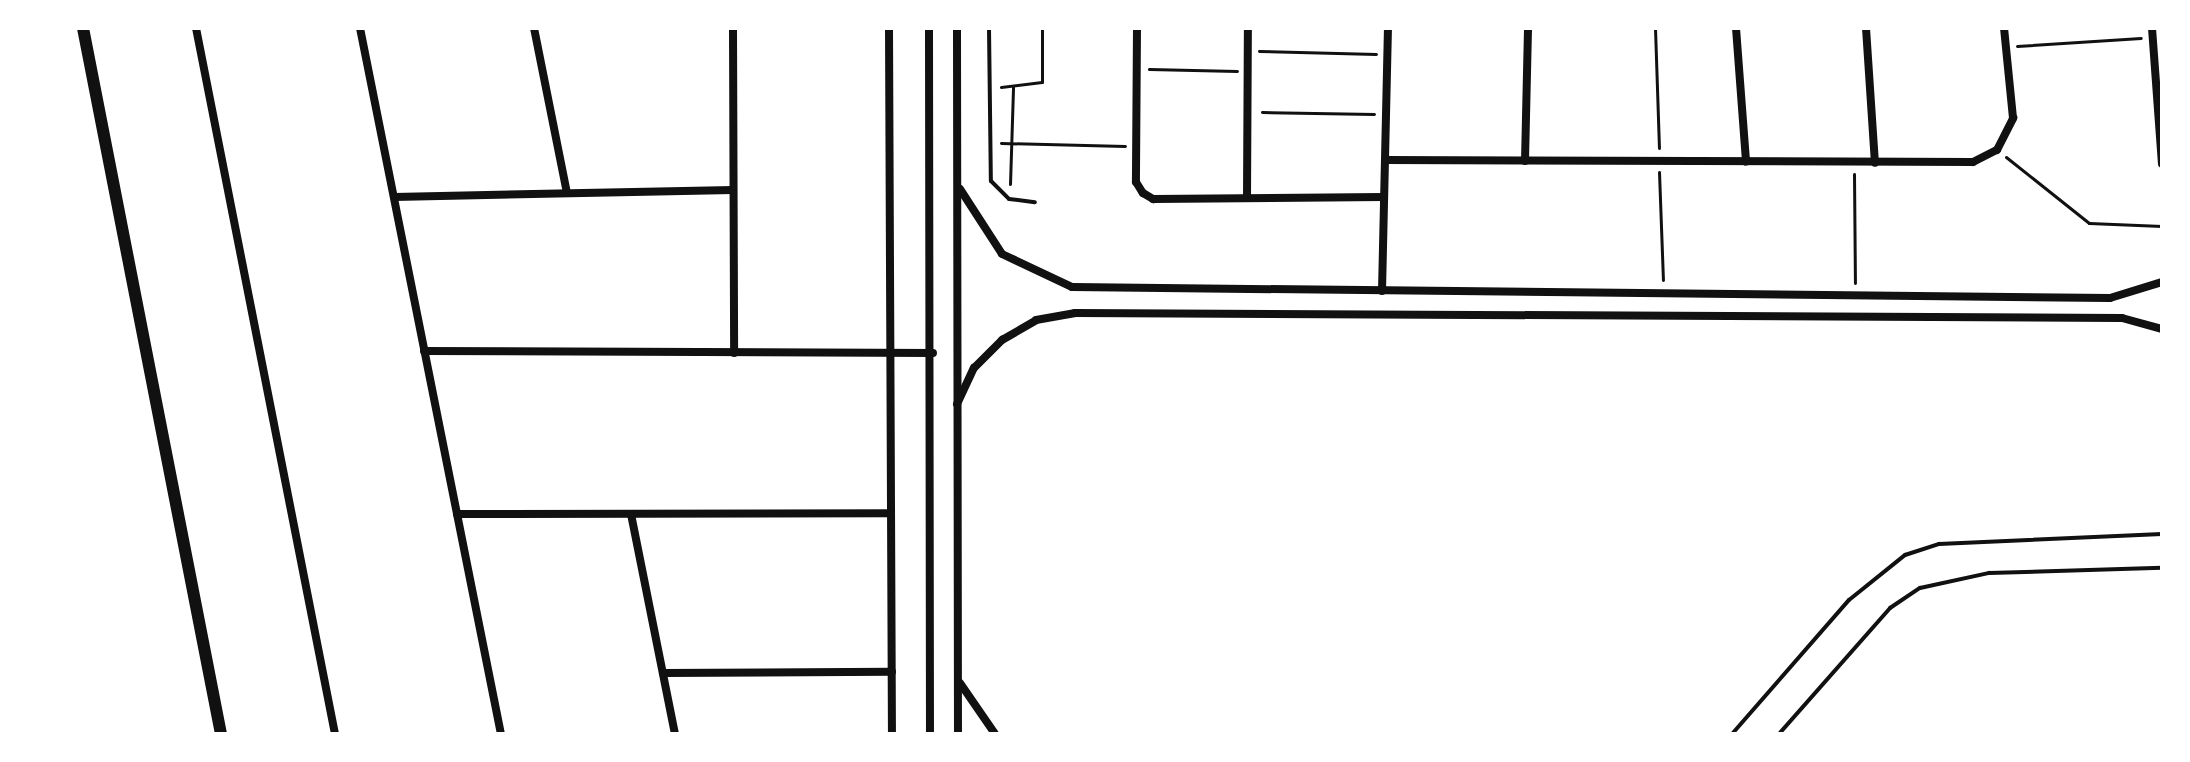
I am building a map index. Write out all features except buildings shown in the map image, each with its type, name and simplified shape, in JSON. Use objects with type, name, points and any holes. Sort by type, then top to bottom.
[{"type":"main road","points":[[83,28],[221,734]]},
{"type":"street","points":[[196,28],[335,734]]},
{"type":"street","points":[[360,28],[501,734]]},
{"type":"street","points":[[534,28],[567,193]]},
{"type":"street","points":[[733,28],[734,353]]},
{"type":"street","points":[[889,28],[892,734]]},
{"type":"street","points":[[929,28],[933,353],[930,734]]},
{"type":"street","points":[[957,28],[960,189],[958,734]]},
{"type":"street","points":[[1137,28],[1136,182],[1153,199],[1384,197]]},
{"type":"street","points":[[1247,198],[1248,28]]},
{"type":"street","points":[[1382,291],[1388,28]]},
{"type":"street","points":[[1525,161],[1528,28]]},
{"type":"street","points":[[1736,28],[1746,162]]},
{"type":"street","points":[[1866,28],[1875,163]]},
{"type":"street","points":[[1385,160],[1973,162],[1997,150],[2013,118],[2004,28]]},
{"type":"street","points":[[2152,32],[2162,164]]},
{"type":"street","points":[[960,189],[988,240],[1053,283],[1382,291],[2110,298],[2162,282]]},
{"type":"street","points":[[394,197],[733,190]]},
{"type":"street","points":[[957,404],[974,368],[1002,340],[1036,320],[1075,313],[2122,318],[2162,329]]},
{"type":"street","points":[[424,351],[933,353]]},
{"type":"street","points":[[457,514],[891,513]]},
{"type":"street","points":[[631,514],[675,734]]},
{"type":"street","points":[[663,673],[892,672]]},
{"type":"street","points":[[957,677],[995,734]]},
{"type":"lane","points":[[989,28],[991,181],[1009,199],[1035,202]]},
{"type":"lane","points":[[1732,734],[1849,600],[1905,555],[1939,544],[2162,534]]},
{"type":"lane","points":[[1779,734],[1890,608],[1920,588],[1989,573],[2162,568]]},
{"type":"path","points":[[989,88],[1042,82],[1042,28]]},
{"type":"path","points":[[2006,47],[2152,32]]},
{"type":"path","points":[[1248,50],[1387,55]]},
{"type":"path","points":[[1137,69],[1247,71]]},
{"type":"path","points":[[1009,199],[1013,87]]},
{"type":"path","points":[[1247,112],[1386,114]]},
{"type":"path","points":[[989,143],[1137,146]]},
{"type":"path","points":[[1997,150],[2089,223],[2162,226]]},
{"type":"path","points":[[1854,162],[1855,296]]}]
